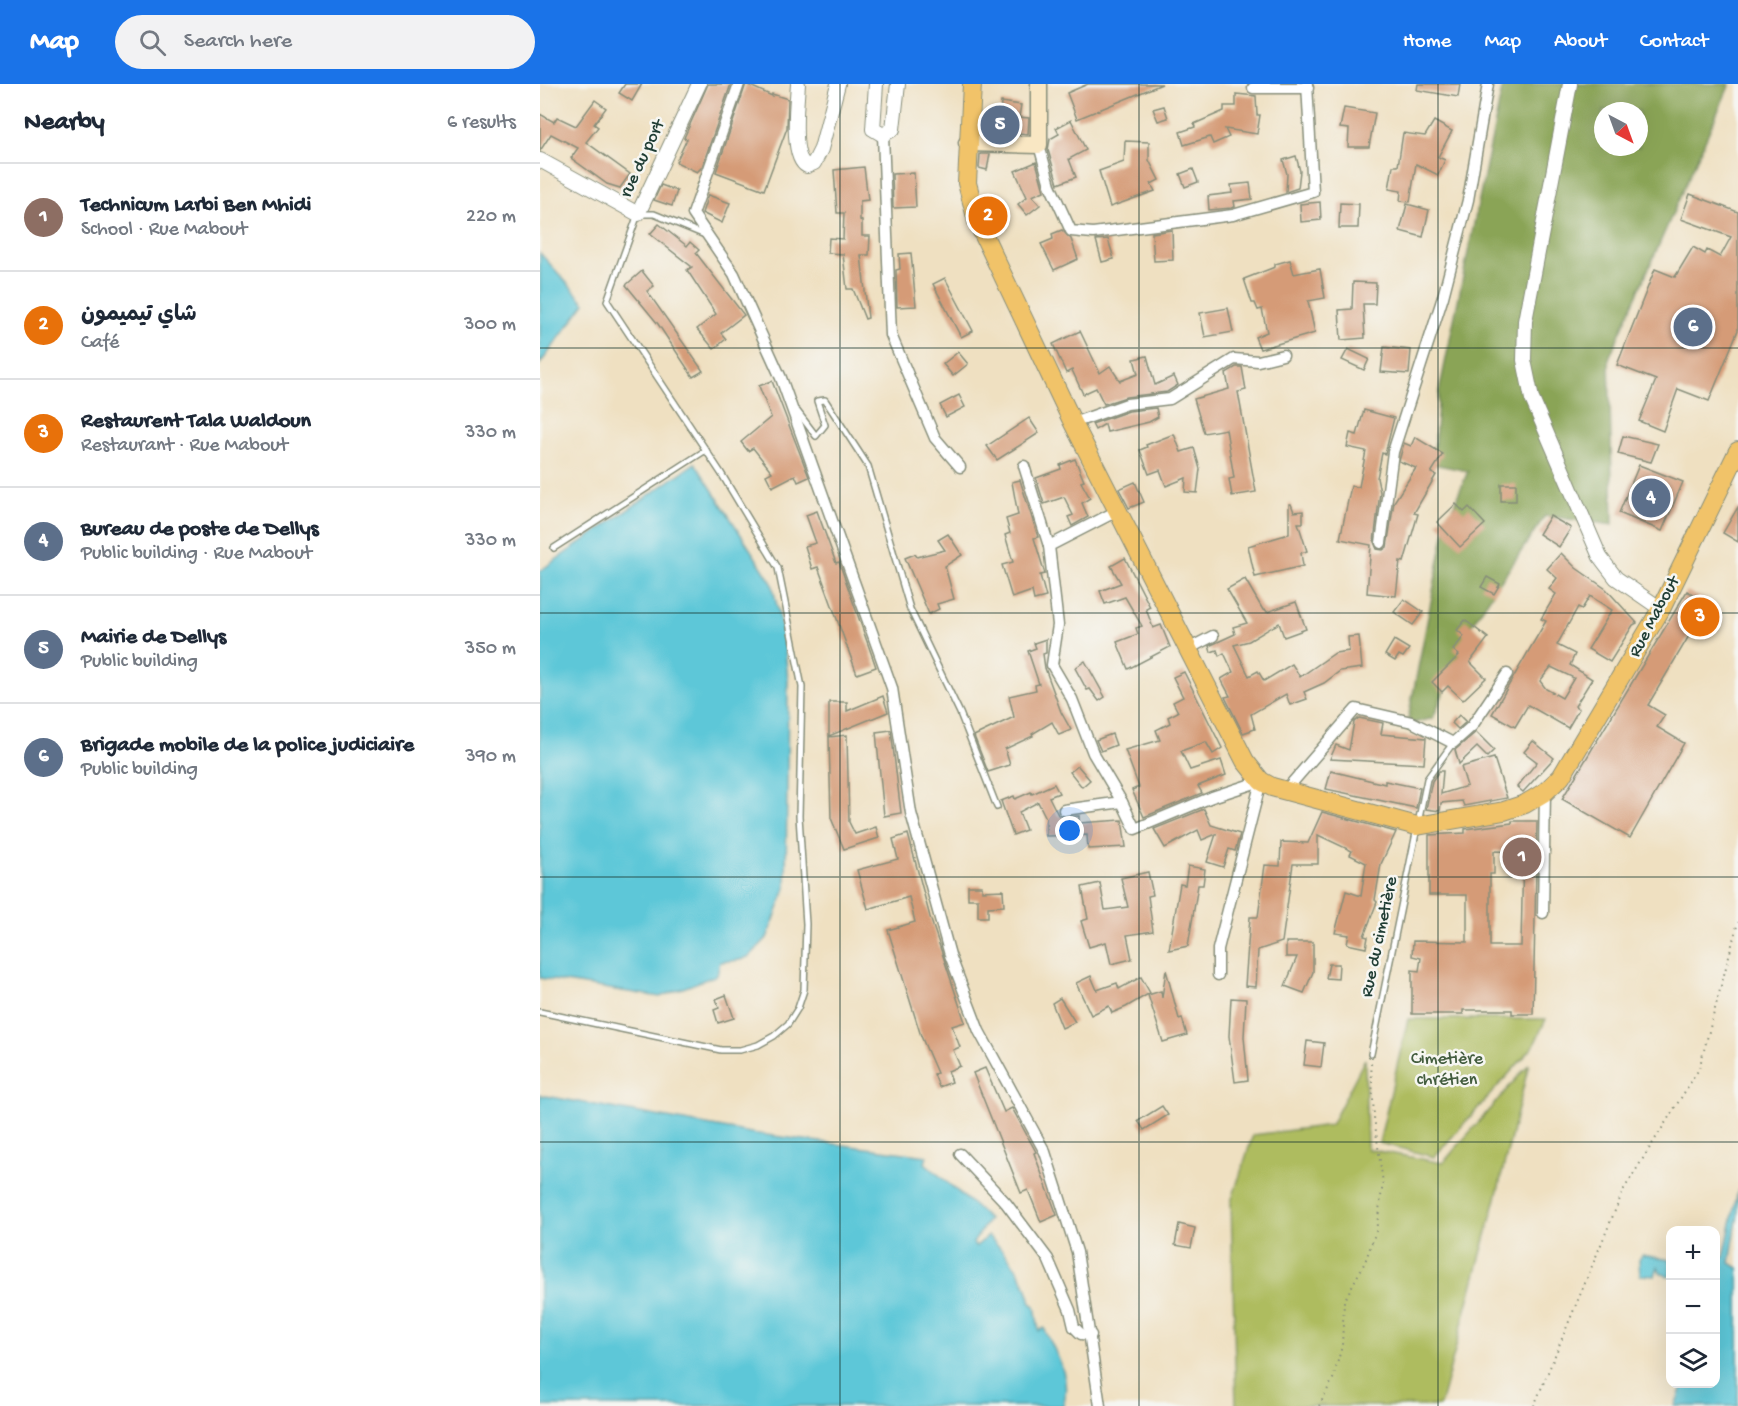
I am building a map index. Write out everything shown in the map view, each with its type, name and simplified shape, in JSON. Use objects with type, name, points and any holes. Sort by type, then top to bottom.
[{"type":"main road","points":[[972,84],[967,143],[967,183],[977,221],[1073,423],[1245,760],[1261,781],[1285,791],[1417,826]]},
{"type":"main road","points":[[967,143],[1039,145],[1039,84]]},
{"type":"main road","name":"Rue Mabout","points":[[1417,826],[1504,811],[1526,804],[1545,792],[1561,777],[1661,609],[1738,451]]},
{"type":"street","name":"rue du port","points":[[540,160],[638,214],[699,84]]},
{"type":"street","points":[[739,84],[693,214],[705,235],[734,274],[788,397],[892,688],[911,813],[950,955],[979,1031],[1045,1152],[1077,1252],[1100,1406]]},
{"type":"street","points":[[798,84],[796,139],[800,160],[807,166],[814,163],[821,148],[838,84]]},
{"type":"street","points":[[876,84],[873,129],[883,135]]},
{"type":"street","points":[[883,135],[893,129],[898,84]]},
{"type":"street","points":[[1381,543],[1393,452],[1443,297],[1468,200],[1488,84]]},
{"type":"street","points":[[1570,84],[1525,321],[1524,360],[1532,399],[1600,557],[1616,578],[1661,609]]},
{"type":"street","points":[[1039,145],[1050,185],[1071,231],[1093,233],[1233,215],[1314,192],[1307,86],[1253,88]]},
{"type":"street","points":[[883,135],[891,335],[935,438],[960,466]]},
{"type":"street","points":[[1073,423],[1127,404],[1170,399],[1234,359],[1258,361],[1283,355]]},
{"type":"street","points":[[1024,466],[1048,546],[1058,626],[1052,665],[1072,699],[1093,753],[1135,829],[1212,797],[1261,781]]},
{"type":"street","points":[[1048,546],[1117,511]]},
{"type":"street","points":[[1188,649],[1213,636]]},
{"type":"street","points":[[1285,791],[1356,709],[1412,722],[1453,742],[1472,726],[1508,674]]},
{"type":"street","points":[[1218,975],[1218,949],[1261,781]]},
{"type":"street","points":[[1543,913],[1545,792]]},
{"type":"street","points":[[1064,810],[1122,802]]},
{"type":"street","points":[[960,1154],[1006,1203],[1048,1259],[1070,1310],[1074,1327],[1081,1334],[1091,1335]]},
{"type":"lane","points":[[540,1012],[721,1050],[740,1050],[758,1045],[781,1030],[798,1008],[804,990],[806,924],[798,816],[802,687],[778,568],[706,450],[607,301],[638,214],[654,213],[705,235]]},
{"type":"lane","points":[[788,397],[816,436],[825,425],[817,401],[825,400],[868,466],[910,609],[960,713],[997,807]]},
{"type":"lane","points":[[554,548],[706,450]]},
{"type":"lane","name":"Rue du cimetière","points":[[1371,1054],[1427,779],[1453,742]]},
{"type":"path","points":[[1534,1406],[1624,1190],[1699,1069],[1738,922]]},
{"type":"path","points":[[1319,1406],[1333,1379],[1342,1346],[1344,1301],[1365,1262],[1376,1231],[1382,1193],[1371,1054]]},
{"type":"green space","points":[[1503,84],[1730,84],[1609,358],[1613,525],[1545,516],[1470,627],[1433,718],[1407,725],[1446,524],[1468,471],[1433,464],[1439,392]]},
{"type":"green space","name":"Cimetière chrétien","points":[[1408,1019],[1546,1019],[1533,1047],[1434,1157],[1379,1143]]},
{"type":"green space","points":[[1365,1059],[1367,1149],[1443,1163],[1529,1064],[1495,1202],[1440,1406],[1236,1406],[1231,1202],[1253,1135],[1331,1125]]},
{"type":"water","points":[[540,253],[585,303],[540,364]]},
{"type":"water","points":[[695,463],[772,583],[784,638],[788,680],[786,888],[767,938],[750,956],[740,960],[720,962],[717,975],[660,997],[540,978],[540,571]]},
{"type":"water","points":[[540,1095],[751,1133],[927,1156],[925,1163],[989,1219],[973,1243],[975,1247],[988,1236],[1020,1274],[1031,1303],[1035,1306],[1039,1331],[1044,1328],[1058,1356],[1066,1385],[1063,1406],[540,1406]]},
{"type":"water","points":[[1738,1190],[1738,1213],[1730,1263],[1738,1268],[1738,1406],[1675,1406],[1682,1388],[1720,1388],[1720,1258],[1724,1257]]},
{"type":"water","points":[[1642,1255],[1666,1259],[1666,1275],[1660,1273],[1658,1266],[1655,1276],[1640,1275],[1639,1260]]},
{"type":"building","points":[[625,84],[642,84],[632,101],[619,93]]},
{"type":"building","points":[[708,84],[731,84],[702,167],[697,172],[676,162]]},
{"type":"building","points":[[746,84],[772,96],[772,94],[788,99],[787,128],[764,190],[716,172]]},
{"type":"building","points":[[1088,84],[1162,84],[1077,119],[1067,93]]},
{"type":"building","points":[[1418,84],[1460,84],[1458,97],[1417,90]]},
{"type":"building","points":[[1236,94],[1256,96],[1257,115],[1260,115],[1257,134],[1225,129],[1229,137],[1213,144],[1210,137],[1184,145],[1180,132],[1195,127],[1194,124],[1224,111],[1224,106],[1236,106]]},
{"type":"building","points":[[595,100],[606,108],[594,124],[598,127],[586,142],[630,174],[620,188],[607,184],[571,158],[578,148],[551,134],[540,151],[540,114],[554,122],[557,117],[576,126]]},
{"type":"building","points":[[1001,102],[1021,105],[1019,117],[1029,118],[1028,134],[996,131],[997,125],[992,124],[993,113],[1000,114]]},
{"type":"building","points":[[1164,106],[1168,118],[1158,121],[1153,109]]},
{"type":"building","points":[[1344,108],[1375,113],[1369,147],[1348,147],[1349,129],[1340,128]]},
{"type":"building","points":[[1071,120],[1086,150],[1069,159],[1076,177],[1058,184],[1048,150],[1050,139],[1059,134],[1056,128]]},
{"type":"building","points":[[1434,121],[1452,131],[1438,157],[1445,160],[1438,175],[1416,164],[1410,202],[1400,201],[1401,191],[1389,189],[1393,166],[1398,166],[1403,133],[1425,136]]},
{"type":"building","points":[[1125,141],[1149,142],[1149,160],[1159,180],[1151,184],[1155,191],[1110,207],[1099,171],[1124,162]]},
{"type":"building","points":[[980,154],[990,154],[987,170],[979,168]]},
{"type":"building","points":[[1296,156],[1300,171],[1298,188],[1286,192],[1287,174],[1283,160]]},
{"type":"building","points":[[1036,162],[1044,191],[1032,196],[1040,205],[1027,215],[1018,204],[1027,197],[1015,171]]},
{"type":"building","points":[[864,167],[868,200],[860,201],[860,220],[862,221],[862,236],[870,236],[869,255],[861,255],[868,318],[865,319],[853,289],[847,289],[843,254],[828,253],[829,238],[843,239],[844,213],[837,213],[834,170]]},
{"type":"building","points":[[1193,169],[1198,182],[1185,187],[1180,174]]},
{"type":"building","points":[[914,173],[916,207],[893,208],[892,174]]},
{"type":"building","points":[[1250,183],[1252,199],[1234,201],[1235,207],[1209,210],[1208,196],[1232,193],[1231,185]]},
{"type":"building","points":[[661,185],[677,191],[672,206],[654,200]]},
{"type":"building","points":[[1690,194],[1738,212],[1738,330],[1709,401],[1678,389],[1663,431],[1639,421],[1656,380],[1617,365],[1655,269],[1675,277],[1693,247],[1705,254],[1707,250],[1720,257],[1731,237],[1681,219]]},
{"type":"building","points":[[708,195],[730,203],[722,223],[702,213]]},
{"type":"building","points":[[1320,202],[1321,220],[1301,222],[1300,204]]},
{"type":"building","points":[[1340,203],[1359,204],[1358,228],[1339,228]]},
{"type":"building","points":[[1407,204],[1429,210],[1423,237],[1400,231]]},
{"type":"building","points":[[659,224],[687,246],[690,242],[699,250],[696,253],[744,315],[721,333],[726,339],[714,349],[697,329],[716,314],[687,270],[692,267],[650,234]]},
{"type":"building","points":[[1062,230],[1071,239],[1078,259],[1054,270],[1041,244],[1053,239],[1052,234]]},
{"type":"building","points":[[1172,230],[1173,260],[1154,261],[1152,233]]},
{"type":"building","points":[[1108,239],[1114,259],[1102,262],[1096,240]]},
{"type":"building","points":[[911,253],[916,306],[897,307],[896,270],[900,269],[899,254]]},
{"type":"building","points":[[1290,260],[1294,274],[1320,269],[1325,298],[1308,301],[1315,333],[1260,349],[1255,337],[1267,332],[1262,309],[1258,310],[1255,303],[1252,303],[1244,279],[1275,267],[1275,264]]},
{"type":"building","points":[[642,271],[654,286],[647,291],[703,371],[693,377],[658,324],[626,285]]},
{"type":"building","points":[[945,278],[973,331],[961,337],[933,284]]},
{"type":"building","points":[[1353,282],[1376,283],[1375,304],[1363,304],[1365,338],[1341,340],[1339,310],[1352,309]]},
{"type":"building","points":[[1228,308],[1233,332],[1205,337],[1200,313]]},
{"type":"building","points":[[1080,331],[1100,373],[1110,366],[1120,381],[1138,374],[1134,359],[1147,356],[1155,385],[1174,376],[1178,385],[1167,392],[1126,397],[1104,404],[1096,388],[1083,394],[1072,370],[1066,373],[1053,344]]},
{"type":"building","points":[[1384,347],[1411,350],[1409,374],[1381,372]]},
{"type":"building","points":[[1348,349],[1369,359],[1364,370],[1342,360]]},
{"type":"building","points":[[958,352],[968,364],[953,376],[943,364]]},
{"type":"building","points":[[1236,367],[1242,367],[1246,390],[1238,392],[1256,492],[1232,496],[1229,479],[1234,478],[1226,429],[1204,433],[1194,399],[1229,389],[1226,373]]},
{"type":"building","points":[[772,381],[809,477],[798,482],[795,475],[772,487],[766,475],[772,472],[753,448],[748,451],[741,442],[771,417],[759,386]]},
{"type":"building","points":[[959,395],[965,407],[946,417],[940,405]]},
{"type":"building","points":[[1156,408],[1158,417],[1149,422],[1107,432],[1105,424],[1095,430],[1092,424],[1129,411]]},
{"type":"building","points":[[1364,410],[1394,418],[1385,454],[1382,453],[1377,478],[1380,492],[1374,542],[1377,549],[1383,550],[1387,547],[1394,502],[1416,468],[1399,461],[1404,443],[1411,446],[1415,437],[1443,454],[1431,473],[1436,475],[1414,513],[1418,514],[1404,562],[1400,561],[1396,596],[1367,593],[1371,545],[1340,539],[1351,486],[1359,487],[1366,451],[1347,447],[1350,433],[1357,435]]},
{"type":"building","points":[[1029,418],[1039,433],[997,460],[987,446]]},
{"type":"building","points":[[1174,434],[1181,452],[1194,448],[1200,469],[1197,493],[1185,492],[1186,478],[1166,486],[1160,470],[1149,474],[1140,450],[1147,447],[1146,445]]},
{"type":"building","points":[[1623,436],[1658,444],[1651,462],[1618,454]]},
{"type":"building","points":[[1075,459],[1084,481],[1081,482],[1090,498],[1082,503],[1088,517],[1072,526],[1068,517],[1073,515],[1064,497],[1044,504],[1036,478],[1061,469],[1060,465]]},
{"type":"building","points":[[1639,465],[1683,482],[1662,531],[1619,513]]},
{"type":"building","points":[[1020,480],[1038,537],[1034,538],[1045,574],[1040,575],[1046,597],[1034,600],[1032,591],[1012,598],[1002,565],[1013,562],[1005,535],[1010,533],[1006,519],[1018,515],[1012,482]]},
{"type":"building","points":[[1135,482],[1144,502],[1129,508],[1119,489]]},
{"type":"building","points":[[1501,484],[1516,484],[1516,501],[1501,501]]},
{"type":"building","points":[[1289,504],[1294,512],[1303,511],[1303,523],[1298,523],[1307,551],[1301,553],[1303,566],[1255,577],[1248,546],[1289,534]]},
{"type":"building","points":[[1456,504],[1464,512],[1469,507],[1485,524],[1460,547],[1437,522]]},
{"type":"building","points":[[1738,507],[1738,542],[1723,533]]},
{"type":"building","points":[[817,511],[836,563],[839,562],[876,667],[857,674],[818,567],[812,569],[805,546],[816,543],[806,515]]},
{"type":"building","points":[[1550,516],[1571,528],[1559,547],[1539,534]]},
{"type":"building","points":[[948,534],[962,555],[945,566],[954,599],[937,604],[939,609],[929,614],[905,558],[915,554],[917,557],[945,550],[938,540]]},
{"type":"building","points":[[1561,553],[1576,568],[1606,589],[1637,623],[1633,625],[1610,662],[1588,649],[1612,610],[1590,596],[1582,609],[1578,607],[1557,645],[1575,654],[1570,665],[1592,679],[1575,706],[1579,709],[1568,728],[1528,705],[1515,727],[1492,714],[1546,621],[1541,619],[1556,594],[1549,589],[1557,578],[1547,569]],"holes":[[[1551,667],[1574,678],[1562,698],[1546,689],[1540,681]]]},
{"type":"building","points":[[1125,558],[1150,607],[1146,609],[1153,628],[1161,625],[1170,647],[1128,669],[1117,642],[1138,634],[1136,628],[1142,626],[1125,597],[1105,604],[1100,591],[1121,583],[1111,566]]},
{"type":"building","points":[[1487,577],[1500,584],[1494,594],[1481,587]]},
{"type":"building","points":[[1245,579],[1263,610],[1267,612],[1296,602],[1306,629],[1284,637],[1279,623],[1249,641],[1234,645],[1249,676],[1258,671],[1264,681],[1292,664],[1300,677],[1335,653],[1349,651],[1348,637],[1359,636],[1362,668],[1340,671],[1324,683],[1304,692],[1307,699],[1290,705],[1286,694],[1251,714],[1255,729],[1243,733],[1225,697],[1230,696],[1221,679],[1233,672],[1224,653],[1219,656],[1217,650],[1211,652],[1209,646],[1235,634],[1233,627],[1247,623],[1227,589]]},
{"type":"building","points":[[1687,591],[1711,603],[1700,626],[1696,624],[1648,705],[1665,715],[1657,727],[1684,743],[1630,838],[1562,799]]},
{"type":"building","points":[[1404,599],[1423,612],[1413,625],[1394,612]]},
{"type":"building","points":[[1465,620],[1488,638],[1470,662],[1486,678],[1463,700],[1448,686],[1442,692],[1432,682],[1459,655],[1453,650],[1464,636],[1457,630]]},
{"type":"building","points":[[1046,639],[1046,653],[1043,654],[1045,668],[1061,712],[1071,730],[1059,735],[1052,722],[1032,734],[1033,736],[1005,749],[1010,765],[988,772],[974,736],[1014,717],[1009,696],[1036,690],[1035,685],[1039,684],[1028,651],[1036,648],[1034,643]]},
{"type":"building","points":[[1394,640],[1409,649],[1403,657],[1399,655],[1395,661],[1385,655]]},
{"type":"building","points":[[1085,661],[1105,697],[1099,701],[1090,689],[1087,690],[1075,668]]},
{"type":"building","points":[[1184,672],[1222,748],[1213,754],[1206,742],[1181,751],[1190,770],[1221,760],[1226,775],[1198,786],[1202,793],[1144,817],[1132,790],[1139,787],[1125,750],[1160,740],[1156,730],[1170,723],[1168,717],[1178,712],[1173,702],[1183,697],[1173,677]]},
{"type":"building","points":[[883,696],[888,712],[829,736],[829,702],[847,702],[847,711]]},
{"type":"building","points":[[1459,715],[1466,722],[1458,729],[1452,723]]},
{"type":"building","points":[[1359,718],[1383,723],[1381,734],[1426,738],[1424,764],[1330,759],[1336,745],[1349,750],[1354,722]]},
{"type":"building","points":[[891,730],[901,813],[884,816],[876,732]]},
{"type":"building","points":[[1476,732],[1494,750],[1487,757],[1477,747],[1459,764],[1455,750]]},
{"type":"building","points":[[1112,734],[1116,745],[1101,751],[1096,740]]},
{"type":"building","points":[[847,735],[849,822],[855,834],[876,827],[879,838],[844,849],[831,818],[829,737]]},
{"type":"building","points":[[1533,741],[1554,758],[1523,792],[1517,787],[1537,762],[1524,752]]},
{"type":"building","points":[[1494,758],[1507,798],[1464,806],[1462,801],[1441,803],[1440,811],[1426,809],[1432,781],[1439,771],[1443,771],[1441,794],[1467,786],[1461,767]]},
{"type":"building","points":[[1078,766],[1090,780],[1082,787],[1070,772]]},
{"type":"building","points":[[1331,771],[1385,784],[1385,781],[1420,788],[1416,808],[1326,789]]},
{"type":"building","points":[[1054,784],[1059,793],[1049,797],[1058,815],[1079,816],[1079,823],[1122,820],[1126,847],[1088,849],[1087,835],[1046,836],[1046,818],[1038,802],[1019,812],[1026,830],[1013,835],[1001,801],[1014,796],[1015,799],[1031,792],[1032,794]]},
{"type":"building","points":[[1204,809],[1211,825],[1240,834],[1235,851],[1229,849],[1223,867],[1207,862],[1216,834],[1202,840],[1198,830],[1165,848],[1154,829]]},
{"type":"building","points":[[1322,812],[1396,832],[1381,864],[1375,900],[1377,902],[1364,936],[1368,937],[1366,948],[1347,944],[1349,935],[1335,933],[1346,891],[1361,896],[1366,863],[1350,855],[1352,851],[1318,835],[1318,864],[1293,864],[1282,942],[1258,950],[1256,987],[1245,986],[1250,917],[1258,917],[1265,865],[1280,866],[1281,842],[1308,843]]},
{"type":"building","points":[[1512,821],[1537,821],[1533,1014],[1512,1014],[1512,1010],[1463,1010],[1463,1014],[1412,1014],[1412,970],[1419,971],[1421,958],[1412,956],[1413,941],[1467,942],[1467,895],[1429,895],[1429,835],[1465,833],[1465,829],[1512,823]],"holes":[[[1494,851],[1523,852],[1521,946],[1490,946],[1490,874],[1494,874]]]},
{"type":"building","points":[[908,834],[930,917],[965,1022],[952,1026],[960,1047],[953,1050],[960,1066],[948,1071],[952,1082],[939,1087],[934,1074],[937,1073],[921,1036],[888,930],[915,922],[909,897],[868,909],[857,870],[898,859],[893,839]]},
{"type":"building","points":[[1188,866],[1205,869],[1203,885],[1198,885],[1188,946],[1169,950],[1180,884],[1185,885]]},
{"type":"building","points":[[1148,872],[1153,895],[1148,896],[1153,931],[1127,935],[1132,959],[1111,964],[1106,942],[1089,947],[1081,921],[1088,919],[1082,887],[1100,883],[1105,910],[1128,907],[1121,878]]},
{"type":"building","points":[[968,886],[982,886],[982,891],[1003,890],[1004,906],[988,907],[988,917],[978,917],[978,899],[968,899]]},
{"type":"building","points":[[1286,942],[1313,942],[1313,972],[1304,993],[1285,986],[1297,957],[1286,957]]},
{"type":"building","points":[[1329,964],[1339,964],[1338,979],[1326,978]]},
{"type":"building","points":[[1166,970],[1179,1019],[1182,1018],[1187,1035],[1163,1042],[1148,995],[1161,991],[1162,998]]},
{"type":"building","points":[[1091,976],[1097,990],[1117,983],[1119,989],[1141,977],[1150,993],[1112,1013],[1109,1006],[1091,1015],[1076,983]]},
{"type":"building","points":[[726,995],[734,1018],[718,1023],[714,1010],[719,1008],[716,999]]},
{"type":"building","points":[[1060,998],[1075,1022],[1062,1028],[1052,1003]]},
{"type":"building","points":[[1231,998],[1246,999],[1244,1037],[1248,1080],[1235,1082],[1229,1036]]},
{"type":"building","points":[[1307,1041],[1324,1043],[1321,1067],[1304,1065]]},
{"type":"building","points":[[985,1068],[1004,1112],[1012,1108],[1036,1152],[1034,1153],[1057,1215],[1041,1222],[1028,1190],[1021,1193],[973,1073]]},
{"type":"building","points":[[1162,1106],[1168,1115],[1144,1130],[1138,1121]]},
{"type":"building","points":[[1179,1224],[1195,1228],[1191,1248],[1175,1245]]},
{"type":"place","name":"Mairie de Dellys","points":[[1000,125]]},
{"type":"place","name":"شاي تيميمون","points":[[988,216]]},
{"type":"place","name":"Brigade mobile de la police judiciaire","points":[[1693,327]]},
{"type":"place","name":"Bureau de poste de Dellys","points":[[1651,498]]},
{"type":"place","name":"Restaurent Tala Waldoun","points":[[1700,617]]},
{"type":"place","name":"Technicum Larbi Ben Mhidi","points":[[1522,857]]}]
